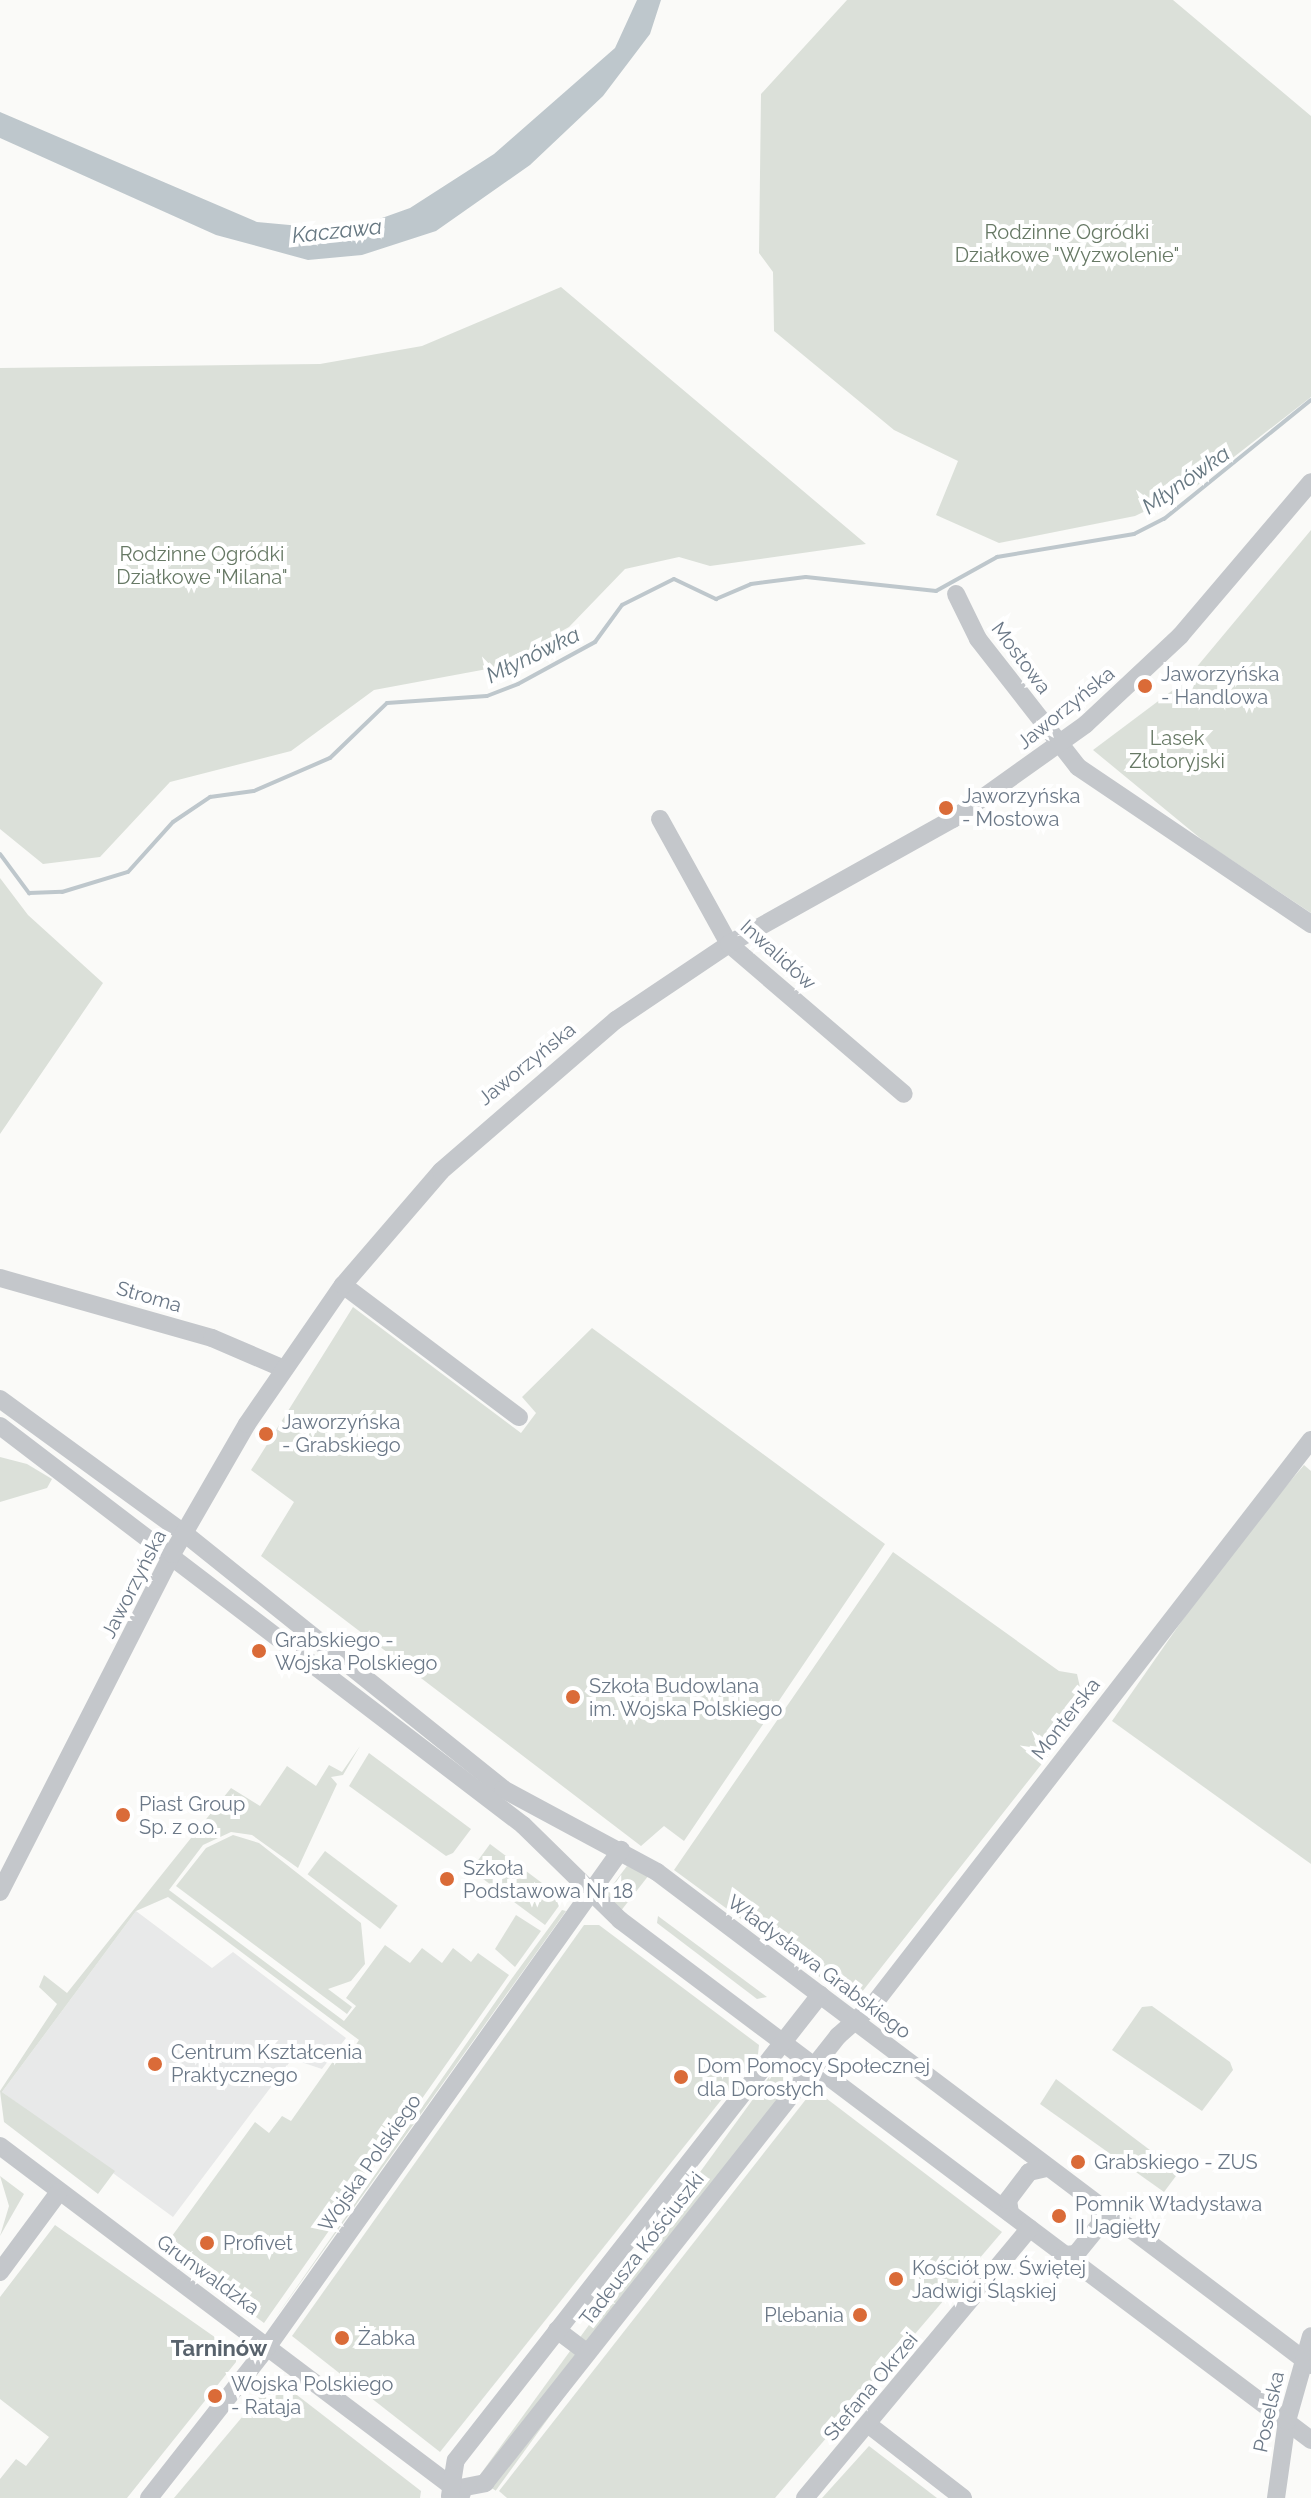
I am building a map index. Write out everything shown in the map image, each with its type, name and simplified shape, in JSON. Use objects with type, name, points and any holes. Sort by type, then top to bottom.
[{"type":"street","name":"Jaworzyńska","points":[[0,1892],[5,1870],[172,1554],[282,1368],[343,1285],[441,1171],[535,1082],[729,944],[953,819],[1060,744],[1180,636],[1311,482]]},
{"type":"street","name":"Mostowa","points":[[956,594],[978,639],[1078,767],[1311,924]]},
{"type":"street","name":"Inwalidów","points":[[660,819],[729,944],[904,1094]]},
{"type":"street","name":"Stroma","points":[[0,1278],[212,1338],[282,1368]]},
{"type":"street","points":[[343,1285],[519,1417]]},
{"type":"street","name":"Władysława Grabskiego","points":[[0,1399],[184,1533],[512,1805],[589,1894],[1311,2440]]},
{"type":"street","name":"Władysława Grabskiego","points":[[0,1426],[512,1805],[621,1850],[820,1995],[1307,2362]]},
{"type":"street","name":"Monterska","points":[[852,2019],[873,2005],[1311,1440]]},
{"type":"street","name":"Wojska Polskiego","points":[[149,2498],[268,2346],[621,1850]]},
{"type":"street","name":"Tadeusza Kościuszki","points":[[820,1995],[456,2460],[457,2495],[485,2483],[852,2019]]},
{"type":"street","name":"Grunwaldzka","points":[[0,2146],[268,2346],[457,2495]]},
{"type":"street","points":[[1010,2213],[1008,2200],[1029,2172],[1047,2168]]},
{"type":"street","points":[[0,2272],[59,2192]]},
{"type":"street","points":[[1065,2255],[1076,2254],[1100,2224],[1100,2207]]},
{"type":"street","name":"Stefana Okrzei","points":[[805,2498],[869,2425],[1030,2228]]},
{"type":"street","points":[[557,2330],[587,2353]]},
{"type":"street","name":"Poselska","points":[[1276,2498],[1287,2421],[1307,2362],[1311,2336]]},
{"type":"street","points":[[869,2425],[963,2498]]},
{"type":"shaded area","name":"Centrum Kształcenia Praktycznego","points":[[136,1911],[212,1968],[233,1952],[346,2038],[322,2069],[292,2059],[173,2217],[2,2092]]},
{"type":"green space","name":"Rodzinne Ogródki Działkowe \"Wyzwolenie\"","points":[[847,0],[1173,0],[1311,116],[1311,397],[1194,488],[1135,516],[999,543],[936,515],[958,461],[894,430],[774,331],[773,272],[759,253],[761,94]]},
{"type":"green space","name":"Rodzinne Ogródki Działkowe \"Milana\"","points":[[561,287],[866,544],[710,566],[679,557],[625,569],[569,627],[498,667],[374,690],[291,751],[170,782],[100,857],[43,864],[0,829],[0,368],[320,364],[422,346]]},
{"type":"green space","name":"Lasek Złotoryjski","points":[[1311,530],[1311,913],[1206,843],[1093,750],[1185,681]]},
{"type":"green space","points":[[0,878],[28,915],[103,983],[0,1134]]},
{"type":"green space","points":[[353,1307],[521,1433],[536,1413],[522,1397],[592,1328],[885,1544],[684,1841],[664,1826],[641,1846],[261,1556],[294,1502],[251,1470]]},
{"type":"green space","points":[[0,1457],[27,1464],[52,1479],[47,1488],[0,1502]]},
{"type":"green space","points":[[1304,1465],[1311,1471],[1311,1864],[1112,1721],[1232,1549]]},
{"type":"green space","points":[[893,1552],[1059,1671],[1077,1674],[1085,1709],[854,2002],[674,1870]]},
{"type":"green space","points":[[360,1746],[343,1775],[331,1777],[337,1784],[298,1868],[252,1835],[231,1832],[203,1845],[169,1890],[344,2021],[356,2006],[346,1998],[385,1945],[410,1963],[422,1948],[442,1963],[453,1948],[471,1962],[478,1953],[509,1975],[264,2323],[164,2247],[255,2122],[269,2133],[282,2116],[291,2121],[346,2043],[353,2049],[359,2040],[168,1897],[136,1911],[2,2092],[115,2171],[98,2194],[4,2122],[0,2091],[57,2004],[39,1987],[44,1975],[67,1993],[231,1788],[260,1806],[287,1766],[316,1786],[329,1765],[342,1772]]},
{"type":"green space","points":[[369,1753],[471,1829],[453,1853],[446,1856],[349,1786]]},
{"type":"green space","points":[[233,1835],[259,1843],[361,1923],[365,1964],[351,1981],[328,1989],[352,2007],[347,2014],[176,1886],[206,1848]]},
{"type":"green space","points":[[490,1844],[558,1895],[561,1903],[545,1925],[471,1870]]},
{"type":"green space","points":[[325,1851],[398,1906],[380,1929],[308,1874]]},
{"type":"green space","points":[[627,1866],[649,1875],[620,1912],[605,1895]]},
{"type":"green space","points":[[562,1910],[566,1911],[273,2321],[510,1981]]},
{"type":"green space","points":[[516,1915],[541,1931],[515,1967],[495,1949]]},
{"type":"green space","points":[[658,1916],[767,1997],[757,1999],[657,1923]]},
{"type":"green space","points":[[584,1925],[599,1925],[759,2045],[758,2054],[440,2452],[292,2336]]},
{"type":"green space","points":[[1152,2006],[1230,2062],[1233,2070],[1202,2111],[1112,2050],[1142,2007]]},
{"type":"green space","points":[[780,2062],[798,2075],[496,2491],[478,2478]]},
{"type":"green space","points":[[1056,2079],[1179,2172],[1164,2192],[1040,2104]]},
{"type":"green space","points":[[814,2089],[1002,2232],[775,2498],[507,2498],[499,2491]]},
{"type":"green space","points":[[0,2176],[24,2194],[0,2236],[9,2206]]},
{"type":"green space","points":[[55,2225],[236,2352],[236,2362],[127,2498],[0,2498],[0,2479],[16,2459],[26,2466],[49,2437],[0,2399],[0,2297]]},
{"type":"green space","points":[[275,2378],[421,2491],[420,2498],[174,2498]]},
{"type":"green space","points":[[869,2446],[937,2498],[822,2498]]},
{"type":"water","name":"Kaczawa","points":[[637,0],[661,0],[650,34],[603,96],[530,165],[436,231],[362,255],[308,260],[216,235],[0,138],[0,112],[257,222],[333,229],[368,223],[410,208],[494,154],[615,48]]},
{"type":"waterway","name":"Młynówka","points":[[0,854],[29,893],[62,892],[128,872],[173,822],[210,797],[254,791],[330,758],[387,703],[487,696],[518,684],[595,642],[622,605],[674,579],[716,599],[751,584],[806,577],[936,591],[997,557],[1134,534],[1164,519],[1311,400]]},
{"type":"place","name":"Jaworzyńska - Handlowa","points":[[1145,686]]},
{"type":"place","name":"Jaworzyńska - Mostowa","points":[[946,808]]},
{"type":"place","name":"Jaworzyńska - Grabskiego","points":[[266,1434]]},
{"type":"place","name":"Grabskiego - Wojska Polskiego","points":[[259,1651]]},
{"type":"place","name":"Szkoła Budowlana im. Wojska Polskiego","points":[[573,1697]]},
{"type":"place","name":"Piast Group Sp. z o.o.","points":[[123,1815]]},
{"type":"place","name":"Szkoła Podstawowa Nr 18","points":[[447,1879]]},
{"type":"place","name":"Centrum Kształcenia Praktycznego","points":[[155,2064]]},
{"type":"place","name":"Dom Pomocy Społecznej dla Dorosłych","points":[[681,2077]]},
{"type":"place","name":"Grabskiego - ZUS","points":[[1078,2162]]},
{"type":"place","name":"Pomnik Władysława II Jagiełły","points":[[1059,2216]]},
{"type":"place","name":"Profivet","points":[[207,2243]]},
{"type":"place","name":"Kościół pw. Świętej Jadwigi Śląskiej","points":[[896,2279]]},
{"type":"place","name":"Plebania","points":[[860,2315]]},
{"type":"place","name":"Żabka","points":[[342,2338]]},
{"type":"place","name":"Wojska Polskiego - Rataja","points":[[215,2396]]},
{"type":"district","name":"Tarninów","points":[[219,2349]]}]
